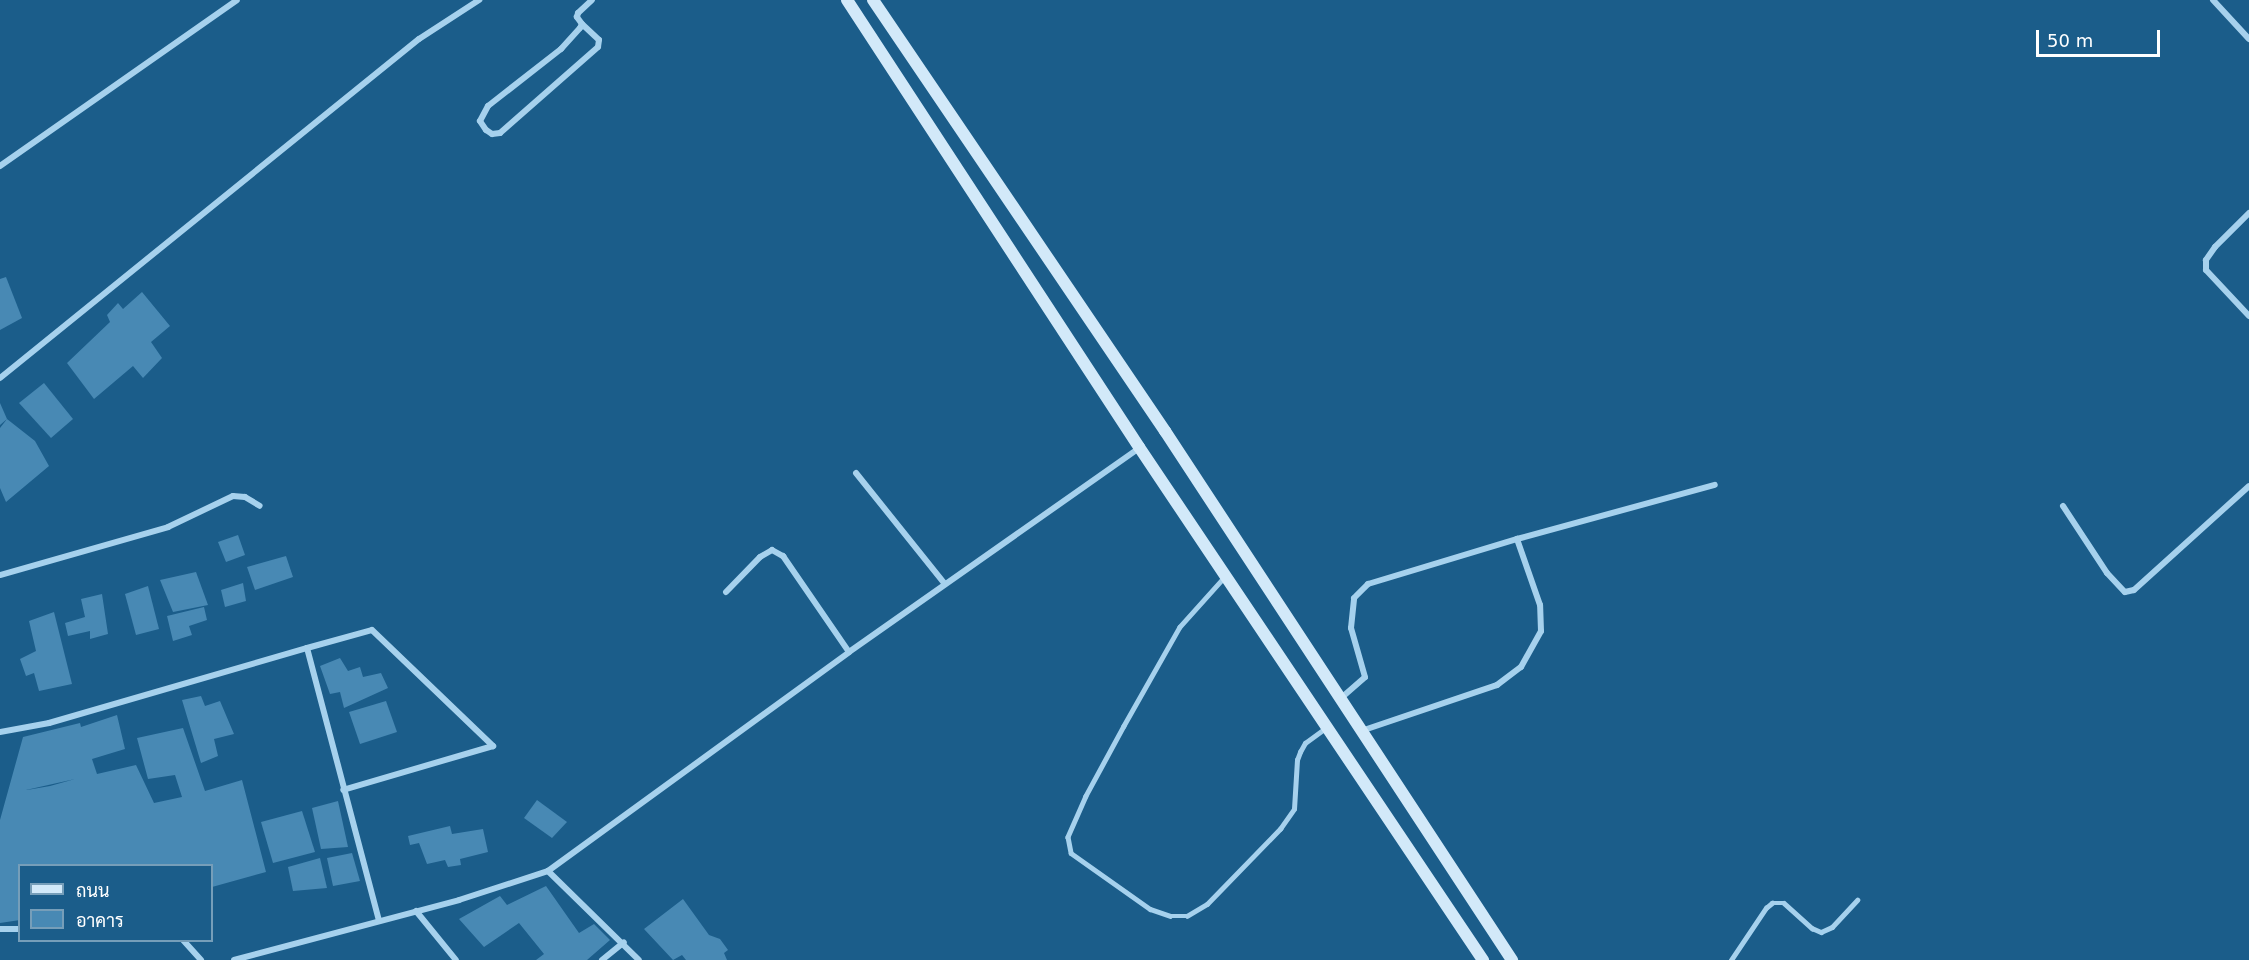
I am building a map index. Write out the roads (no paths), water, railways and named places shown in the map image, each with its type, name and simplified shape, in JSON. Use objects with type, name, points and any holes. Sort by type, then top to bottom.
[{"type":"main road","points":[[847,0],[1139,447],[1483,960]]},
{"type":"main road","points":[[873,0],[1165,431],[1512,960]]},
{"type":"street","points":[[0,166],[237,0]]},
{"type":"street","points":[[0,378],[419,39],[479,0]]},
{"type":"street","points":[[582,24],[561,49],[488,106],[480,120],[486,130],[492,134],[500,133],[598,47],[599,40],[577,17],[578,13],[592,0]]},
{"type":"street","points":[[2213,0],[2249,39]]},
{"type":"street","points":[[2249,213],[2206,260],[2206,270],[2249,316]]},
{"type":"street","points":[[234,960],[416,911],[548,871],[849,652],[1139,447]]},
{"type":"street","points":[[856,473],[945,584]]},
{"type":"street","points":[[1339,699],[1365,677],[1351,628],[1354,598],[1368,584],[1517,539],[1715,485]]},
{"type":"street","points":[[2063,506],[2107,573],[2125,592],[2134,590],[2144,582],[2249,486]]},
{"type":"street","points":[[0,575],[168,527],[233,496],[245,497],[260,506]]},
{"type":"street","points":[[1361,732],[1497,685],[1521,667],[1541,631],[1540,605],[1517,539]]},
{"type":"street","points":[[726,592],[760,557],[772,550],[783,556],[849,652]]},
{"type":"street","points":[[0,732],[50,723],[372,630],[493,746],[343,790]]},
{"type":"street","points":[[307,648],[379,921]]},
{"type":"street","points":[[548,871],[624,942],[639,960]]},
{"type":"street","points":[[416,911],[456,960]]},
{"type":"street","points":[[0,929],[18,929]]},
{"type":"street","points":[[185,942],[201,960]]},
{"type":"street","points":[[602,960],[624,942]]},
{"type":"lane","points":[[1226,576],[1180,627],[1119,736],[1086,796],[1068,837],[1071,853],[1150,909],[1170,916],[1187,916],[1206,904],[1280,829],[1294,809],[1297,760],[1300,752],[1305,743],[1327,727]]},
{"type":"lane","points":[[1731,960],[1766,908],[1772,903],[1784,903],[1812,928],[1821,932],[1832,927],[1857,900]]}]
